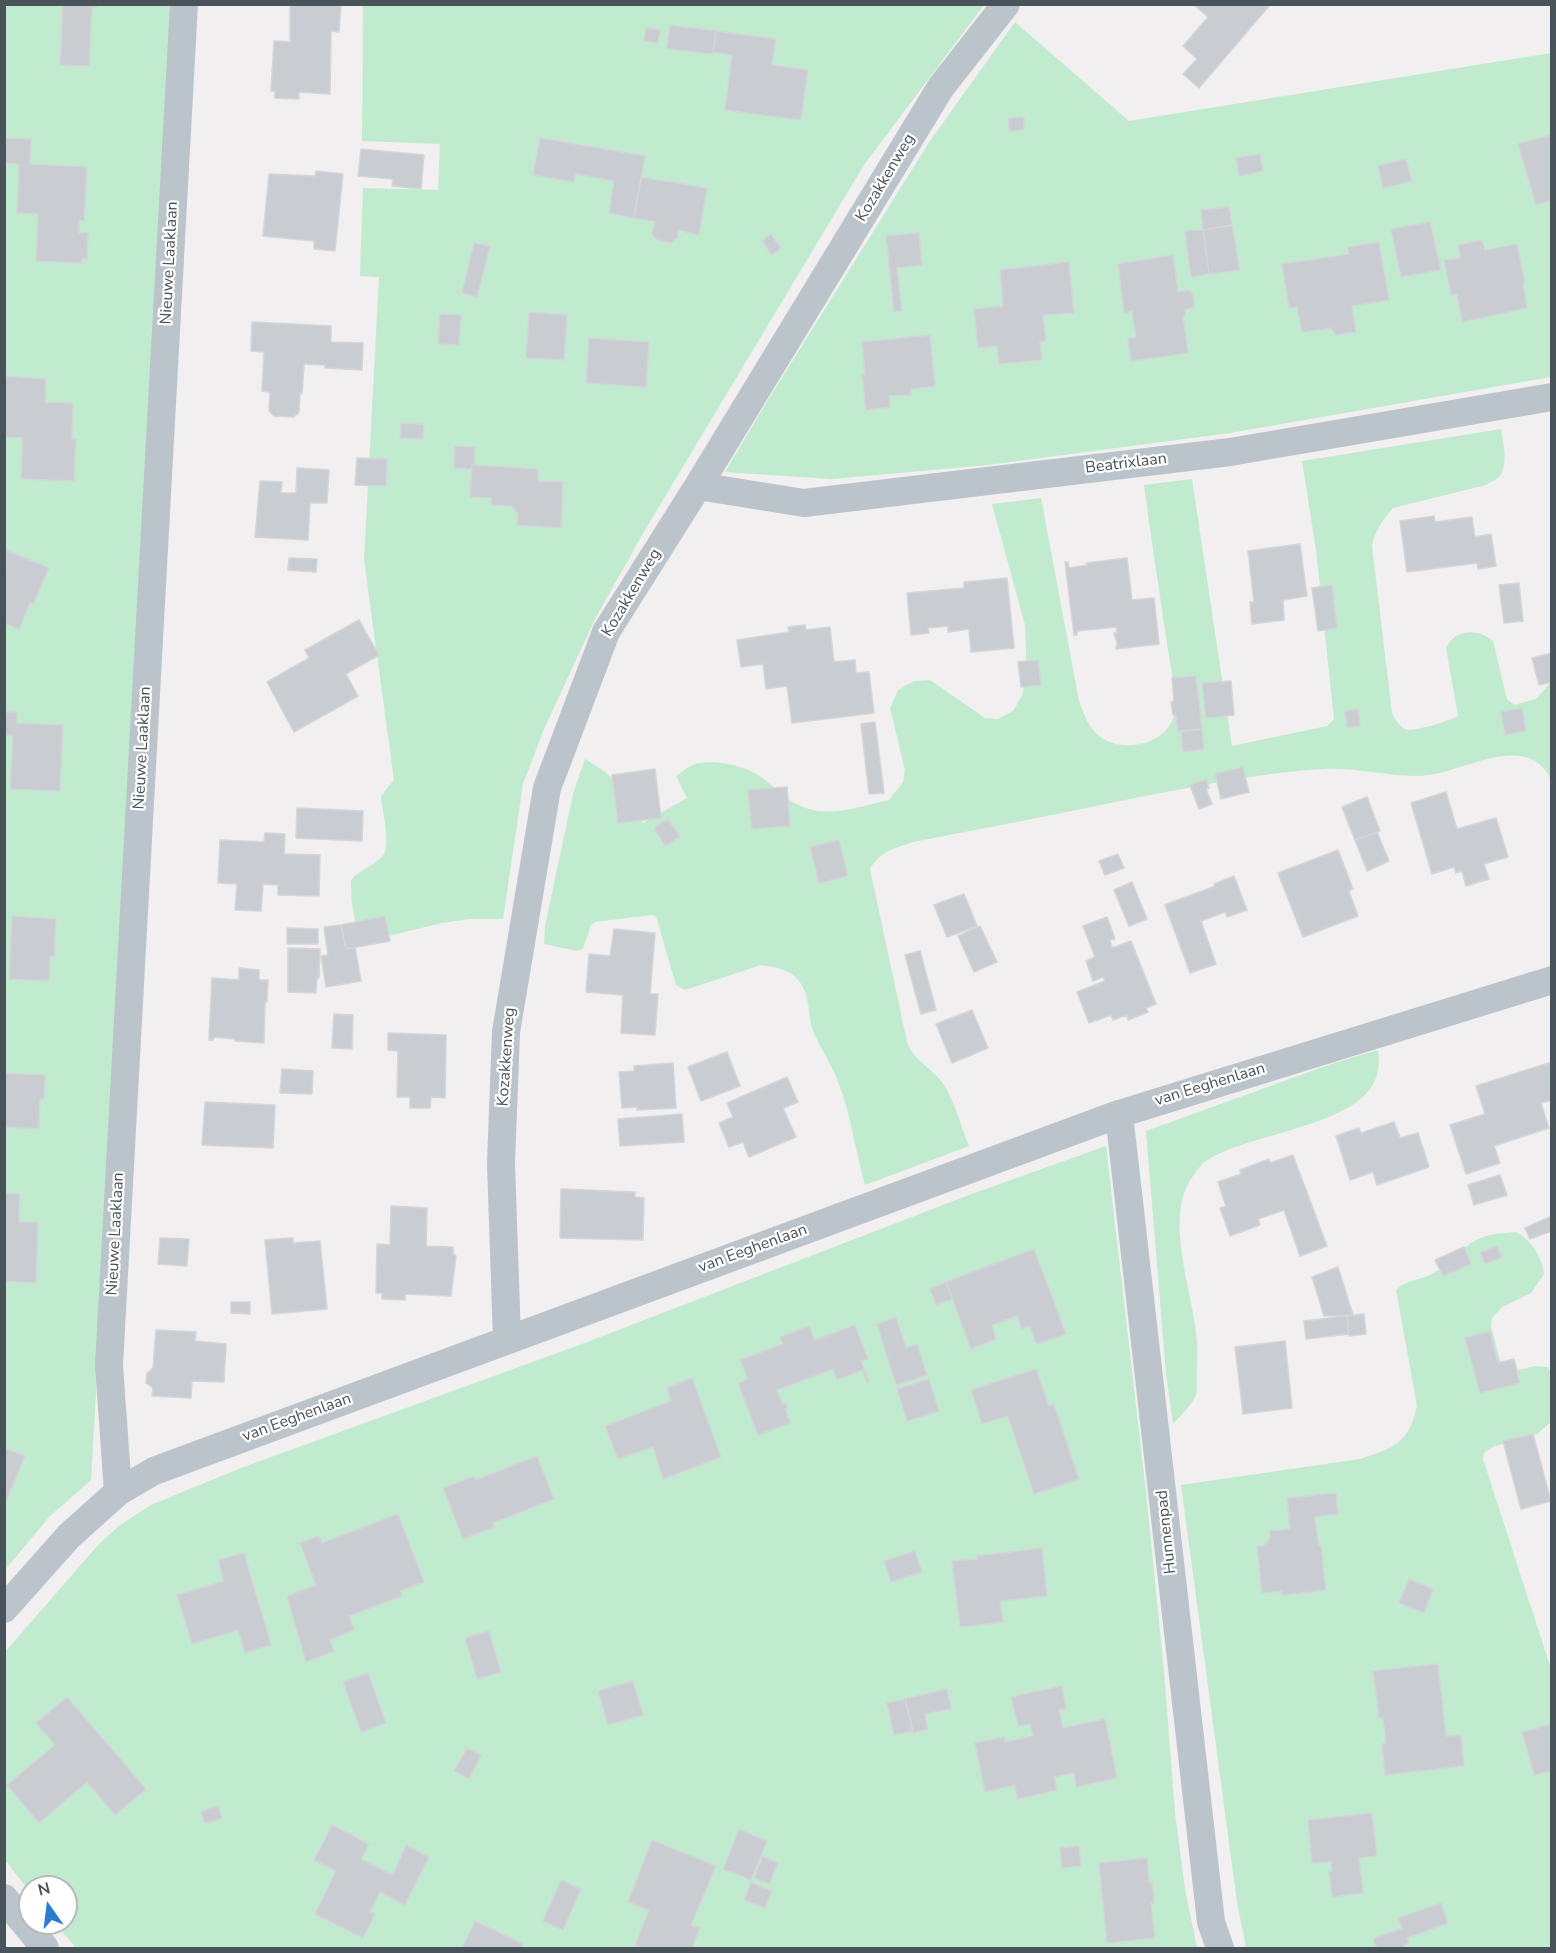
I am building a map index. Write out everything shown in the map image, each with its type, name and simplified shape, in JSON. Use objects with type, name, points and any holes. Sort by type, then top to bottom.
[{"type":"street","name":"Nieuwe Laaklaan","points":[[118,1492],[109,1365],[184,4]]},
{"type":"street","name":"Kozakkenweg","points":[[507,1340],[501,1163],[506,1032],[547,788],[606,632],[698,486],[941,87],[1006,4]]},
{"type":"street","name":"Beatrixlaan","points":[[698,486],[804,502],[1230,452],[1551,397]]},
{"type":"street","name":"van Eeghenlaan","points":[[4,1609],[69,1536],[118,1492],[154,1471],[1119,1114],[1551,980]]},
{"type":"street","name":"Hunnenpad","points":[[1119,1114],[1211,1922],[1220,1948]]},
{"type":"street","points":[[4,1898],[45,1948]]},
{"type":"green space","points":[[5,5],[176,5],[91,1480],[50,1516],[5,1570]]},
{"type":"green space","points":[[363,5],[984,5],[864,165],[642,535],[595,619],[544,729],[523,784],[503,919],[470,919],[442,923],[384,937],[359,931],[353,913],[351,887],[351,880],[382,857],[385,852],[386,837],[381,796],[394,780],[364,560],[379,277],[360,276],[363,188],[438,190],[440,144],[362,141]]},
{"type":"green space","points":[[1015,22],[1129,121],[1551,53],[1551,377],[1230,433],[988,465],[832,479],[725,472],[930,141]]},
{"type":"green space","points":[[1501,429],[1505,460],[1498,478],[1486,485],[1393,508],[1375,535],[1372,546],[1392,713],[1401,726],[1409,730],[1434,725],[1458,716],[1446,648],[1455,637],[1461,634],[1474,632],[1481,634],[1493,641],[1507,699],[1514,705],[1536,699],[1551,682],[1551,780],[1541,765],[1528,758],[1512,755],[1495,757],[1443,772],[1416,776],[1337,769],[1279,773],[1189,788],[913,842],[883,854],[870,869],[907,1042],[914,1055],[937,1076],[946,1088],[969,1146],[865,1185],[840,1087],[812,1028],[804,989],[798,979],[789,972],[761,965],[685,990],[676,985],[656,916],[651,915],[595,922],[591,925],[583,949],[577,951],[544,944],[545,926],[573,794],[585,759],[620,786],[643,823],[687,798],[676,776],[693,765],[703,763],[728,764],[744,768],[764,779],[785,797],[803,807],[835,811],[889,800],[903,782],[905,770],[890,708],[898,690],[914,681],[930,680],[985,718],[998,719],[1013,711],[1022,696],[1027,674],[1025,625],[992,504],[1041,498],[1079,701],[1089,724],[1099,736],[1119,745],[1142,744],[1163,733],[1170,725],[1174,715],[1173,680],[1144,485],[1192,479],[1232,746],[1327,726],[1334,719],[1316,550],[1302,461]]},
{"type":"green space","points":[[1378,1050],[1379,1065],[1375,1080],[1370,1089],[1357,1102],[1318,1121],[1227,1150],[1207,1160],[1193,1176],[1184,1193],[1180,1213],[1180,1234],[1195,1322],[1197,1389],[1192,1403],[1173,1424],[1166,1374],[1146,1131],[1331,1064]]},
{"type":"green space","points":[[1106,1146],[1146,1492],[1164,1671],[1175,1813],[1185,1889],[1197,1948],[76,1948],[65,1935],[78,1935],[78,1875],[18,1877],[5,1860],[5,1652],[99,1544],[120,1525],[151,1505],[241,1468],[582,1344],[969,1195]]},
{"type":"green space","points":[[1516,1232],[1535,1249],[1544,1274],[1531,1293],[1502,1307],[1492,1318],[1491,1326],[1502,1368],[1510,1372],[1535,1366],[1548,1367],[1551,1373],[1551,1422],[1537,1434],[1493,1447],[1484,1453],[1483,1459],[1551,1669],[1551,1948],[1246,1948],[1237,1902],[1181,1485],[1360,1459],[1398,1442],[1410,1428],[1417,1406],[1396,1290],[1408,1282],[1436,1272],[1476,1240],[1493,1234]]},
{"type":"building","points":[[63,4],[97,4],[97,7],[92,7],[89,66],[60,65]]},
{"type":"building","points":[[290,4],[341,4],[339,32],[331,31],[330,94],[299,92],[299,99],[275,98],[275,91],[271,91],[274,41],[290,42]]},
{"type":"building","points":[[1193,4],[1267,4],[1269,6],[1199,88],[1183,74],[1197,59],[1183,46],[1208,17]]},
{"type":"building","points":[[670,25],[716,31],[713,54],[667,49]]},
{"type":"building","points":[[646,28],[660,30],[658,43],[644,41]]},
{"type":"building","points":[[716,31],[776,39],[772,65],[808,70],[801,120],[725,110],[732,55],[713,52]]},
{"type":"building","points":[[1024,117],[1024,130],[1009,131],[1008,118]]},
{"type":"building","points":[[1550,135],[1552,200],[1536,205],[1518,144]]},
{"type":"building","points":[[4,138],[31,139],[30,164],[87,167],[84,221],[79,220],[79,233],[88,232],[87,259],[83,259],[82,263],[36,261],[38,214],[17,213],[19,164],[4,163]]},
{"type":"building","points":[[540,138],[645,156],[634,218],[609,213],[614,181],[576,174],[574,182],[533,175]]},
{"type":"building","points":[[361,149],[424,155],[421,189],[392,186],[393,179],[358,176]]},
{"type":"building","points":[[1260,154],[1263,171],[1239,176],[1236,158]]},
{"type":"building","points":[[1406,159],[1412,181],[1383,188],[1378,166]]},
{"type":"building","points":[[316,171],[343,174],[335,251],[314,249],[314,241],[263,236],[269,174],[315,176]]},
{"type":"building","points":[[641,177],[707,188],[699,235],[678,230],[677,238],[671,243],[657,240],[652,234],[655,222],[634,218]]},
{"type":"building","points":[[1229,207],[1232,225],[1203,230],[1201,210]]},
{"type":"building","points":[[1430,222],[1441,270],[1401,277],[1391,229]]},
{"type":"building","points":[[1232,225],[1240,270],[1209,274],[1203,230]]},
{"type":"building","points":[[1203,230],[1209,274],[1191,277],[1185,231]]},
{"type":"building","points":[[919,233],[922,265],[897,268],[902,311],[894,312],[886,236]]},
{"type":"building","points":[[771,234],[781,248],[772,255],[762,241]]},
{"type":"building","points":[[1482,240],[1485,250],[1517,244],[1527,308],[1462,322],[1457,294],[1451,296],[1444,260],[1460,258],[1458,245]]},
{"type":"building","points":[[1379,242],[1389,300],[1352,306],[1356,332],[1336,335],[1331,328],[1302,332],[1297,307],[1289,308],[1282,264],[1349,254],[1348,247]]},
{"type":"building","points":[[474,243],[490,246],[477,297],[462,293]]},
{"type":"building","points":[[1173,255],[1178,292],[1189,290],[1193,294],[1194,307],[1185,310],[1186,316],[1183,316],[1188,353],[1131,361],[1128,339],[1136,337],[1132,311],[1124,313],[1118,264]]},
{"type":"building","points":[[1069,262],[1074,313],[1043,315],[1046,341],[1040,342],[1042,360],[999,364],[997,346],[978,348],[974,309],[1003,306],[1000,270]]},
{"type":"building","points":[[529,312],[567,315],[564,360],[526,358]]},
{"type":"building","points":[[440,314],[461,315],[459,345],[438,344]]},
{"type":"building","points":[[252,322],[331,326],[331,342],[363,343],[362,370],[325,368],[325,365],[304,364],[299,412],[294,417],[274,416],[269,411],[270,392],[262,391],[264,352],[251,351]]},
{"type":"building","points":[[930,335],[935,386],[911,389],[911,395],[889,396],[890,407],[866,410],[862,375],[865,375],[862,342]]},
{"type":"building","points":[[589,338],[649,342],[646,387],[586,383]]},
{"type":"building","points":[[4,376],[46,379],[45,402],[73,403],[72,439],[76,439],[74,481],[21,479],[23,438],[4,437]]},
{"type":"building","points":[[401,423],[424,424],[423,439],[400,438]]},
{"type":"building","points":[[455,446],[475,447],[475,465],[472,465],[471,469],[454,468]]},
{"type":"building","points":[[357,458],[387,459],[386,486],[355,485]]},
{"type":"building","points":[[472,465],[538,469],[538,481],[563,482],[561,528],[517,525],[518,514],[512,506],[491,505],[491,498],[470,497]]},
{"type":"building","points":[[297,468],[329,470],[327,503],[310,503],[308,540],[255,537],[260,481],[282,482],[281,493],[296,493]]},
{"type":"building","points":[[1434,516],[1435,522],[1472,517],[1475,537],[1491,534],[1496,566],[1478,569],[1477,563],[1407,572],[1400,521]]},
{"type":"building","points":[[1300,544],[1307,596],[1283,600],[1284,620],[1252,624],[1250,602],[1254,602],[1248,551]]},
{"type":"building","points":[[6,550],[49,568],[19,629],[4,623]]},
{"type":"building","points":[[289,558],[317,559],[316,572],[288,570]]},
{"type":"building","points":[[1127,558],[1132,600],[1154,598],[1159,644],[1116,649],[1118,646],[1114,633],[1117,633],[1116,627],[1077,631],[1077,635],[1074,635],[1065,562],[1068,562],[1069,568],[1087,565],[1086,563]]},
{"type":"building","points":[[1007,578],[1014,648],[971,652],[969,629],[948,632],[948,626],[928,628],[929,633],[911,635],[907,593],[964,588],[964,582]]},
{"type":"building","points":[[1519,583],[1523,621],[1504,623],[1499,585]]},
{"type":"building","points":[[1332,585],[1337,628],[1318,631],[1312,588]]},
{"type":"building","points":[[359,620],[379,655],[346,674],[358,696],[294,732],[267,682],[309,658],[305,650]]},
{"type":"building","points":[[805,625],[806,630],[830,627],[834,662],[855,660],[856,673],[869,672],[874,713],[792,723],[787,686],[766,689],[763,664],[741,667],[737,640],[789,632],[788,627]]},
{"type":"building","points":[[1552,653],[1552,682],[1539,685],[1532,658]]},
{"type":"building","points":[[1038,660],[1041,685],[1021,687],[1018,662]]},
{"type":"building","points":[[1196,676],[1202,729],[1178,732],[1176,715],[1173,715],[1171,702],[1174,701],[1172,678]]},
{"type":"building","points":[[1231,681],[1234,715],[1206,718],[1202,683]]},
{"type":"building","points":[[1522,708],[1526,731],[1505,735],[1501,712]]},
{"type":"building","points":[[1358,709],[1360,726],[1347,728],[1345,711]]},
{"type":"building","points":[[4,712],[17,712],[17,723],[63,725],[60,791],[10,789],[13,736],[4,735]]},
{"type":"building","points":[[875,722],[884,793],[869,794],[861,724]]},
{"type":"building","points":[[1202,729],[1204,749],[1183,752],[1181,731]]},
{"type":"building","points":[[1243,767],[1249,792],[1221,799],[1215,774]]},
{"type":"building","points":[[655,769],[661,818],[618,823],[612,775]]},
{"type":"building","points":[[1206,779],[1209,788],[1206,789],[1212,804],[1199,809],[1190,785]]},
{"type":"building","points":[[787,787],[790,826],[752,829],[748,790]]},
{"type":"building","points":[[1446,792],[1457,829],[1496,818],[1508,857],[1484,864],[1489,879],[1466,886],[1462,871],[1456,873],[1454,867],[1432,874],[1411,803]]},
{"type":"building","points":[[1367,797],[1380,831],[1355,840],[1342,807]]},
{"type":"building","points":[[297,808],[363,811],[362,841],[296,838]]},
{"type":"building","points":[[668,819],[680,837],[665,846],[654,828]]},
{"type":"building","points":[[1377,832],[1389,861],[1367,871],[1355,840]]},
{"type":"building","points":[[265,833],[285,834],[284,854],[320,855],[319,896],[278,895],[278,885],[263,884],[261,911],[235,910],[237,884],[218,883],[220,840],[264,842]]},
{"type":"building","points":[[839,840],[848,876],[819,883],[810,847]]},
{"type":"building","points":[[1338,850],[1353,889],[1349,891],[1358,916],[1303,937],[1278,873]]},
{"type":"building","points":[[1118,854],[1124,868],[1105,875],[1099,861]]},
{"type":"building","points":[[1234,876],[1247,910],[1227,917],[1225,912],[1201,921],[1216,964],[1190,973],[1165,905],[1215,886],[1214,884]]},
{"type":"building","points":[[1132,882],[1147,919],[1129,926],[1114,890]]},
{"type":"building","points":[[964,894],[977,926],[947,937],[934,905]]},
{"type":"building","points":[[12,916],[56,919],[54,957],[50,956],[49,981],[9,979]]},
{"type":"building","points":[[385,916],[390,941],[346,949],[341,925]]},
{"type":"building","points":[[1107,917],[1115,939],[1110,940],[1112,948],[1131,941],[1156,1004],[1146,1008],[1148,1012],[1128,1020],[1127,1015],[1113,1020],[1111,1015],[1089,1023],[1077,992],[1105,981],[1103,977],[1093,981],[1086,961],[1095,957],[1083,926]]},
{"type":"building","points":[[341,925],[346,949],[355,947],[361,981],[326,987],[321,956],[328,955],[324,927]]},
{"type":"building","points":[[980,926],[997,962],[974,972],[958,936]]},
{"type":"building","points":[[287,928],[318,929],[318,944],[287,944]]},
{"type":"building","points":[[614,929],[655,933],[650,994],[658,994],[655,1035],[621,1033],[623,995],[586,992],[589,954],[610,956]]},
{"type":"building","points":[[288,948],[320,949],[316,993],[288,992]]},
{"type":"building","points":[[920,951],[936,1010],[921,1014],[905,955]]},
{"type":"building","points":[[239,968],[259,970],[259,980],[268,980],[264,1043],[214,1037],[213,1040],[209,1040],[212,978],[239,980]]},
{"type":"building","points":[[972,1010],[988,1048],[952,1063],[936,1024]]},
{"type":"building","points":[[334,1014],[353,1015],[352,1049],[332,1048]]},
{"type":"building","points":[[388,1033],[446,1035],[445,1098],[431,1097],[430,1108],[410,1108],[410,1097],[397,1097],[398,1051],[388,1050]]},
{"type":"building","points":[[727,1052],[740,1086],[701,1101],[688,1067]]},
{"type":"building","points":[[1552,1062],[1552,1100],[1541,1103],[1549,1128],[1494,1146],[1500,1163],[1466,1174],[1450,1125],[1485,1114],[1476,1086]]},
{"type":"building","points":[[673,1063],[676,1108],[637,1110],[637,1107],[622,1108],[619,1072],[634,1071],[634,1066]]},
{"type":"building","points":[[282,1069],[313,1071],[312,1094],[280,1093]]},
{"type":"building","points":[[4,1073],[45,1075],[44,1099],[40,1099],[39,1129],[4,1127]]},
{"type":"building","points":[[787,1077],[798,1102],[783,1108],[796,1137],[749,1157],[743,1142],[729,1147],[719,1123],[733,1117],[727,1103]]},
{"type":"building","points":[[205,1102],[275,1105],[273,1148],[202,1145]]},
{"type":"building","points":[[682,1114],[684,1142],[620,1146],[618,1119]]},
{"type":"building","points":[[1394,1122],[1400,1138],[1418,1133],[1429,1167],[1377,1185],[1373,1172],[1350,1180],[1336,1136],[1359,1128],[1361,1133]]},
{"type":"building","points":[[1293,1155],[1327,1246],[1300,1256],[1284,1210],[1258,1219],[1260,1225],[1230,1236],[1220,1208],[1226,1206],[1218,1182],[1241,1174],[1240,1170],[1269,1159],[1270,1163]]},
{"type":"building","points":[[1500,1175],[1507,1195],[1474,1205],[1468,1185]]},
{"type":"building","points":[[561,1189],[635,1192],[635,1197],[644,1198],[643,1240],[560,1238]]},
{"type":"building","points":[[4,1193],[20,1194],[19,1222],[38,1222],[36,1283],[4,1281]]},
{"type":"building","points":[[391,1206],[427,1208],[426,1246],[453,1247],[453,1253],[456,1256],[451,1296],[405,1294],[405,1300],[382,1299],[382,1293],[376,1293],[377,1244],[390,1245]]},
{"type":"building","points":[[1552,1216],[1552,1231],[1530,1239],[1525,1228]]},
{"type":"building","points":[[160,1238],[189,1239],[187,1266],[158,1264]]},
{"type":"building","points":[[293,1238],[293,1243],[320,1241],[327,1309],[272,1314],[265,1240]]},
{"type":"building","points":[[1497,1246],[1502,1257],[1485,1264],[1480,1253]]},
{"type":"building","points":[[1464,1247],[1471,1264],[1443,1276],[1435,1260]]},
{"type":"building","points":[[1034,1249],[1066,1334],[1036,1344],[1030,1326],[1022,1329],[1017,1316],[992,1325],[996,1339],[971,1349],[946,1282]]},
{"type":"building","points":[[1338,1267],[1353,1315],[1324,1316],[1312,1277]]},
{"type":"building","points":[[946,1282],[953,1299],[936,1305],[930,1289]]},
{"type":"building","points":[[231,1302],[250,1302],[250,1314],[231,1313]]},
{"type":"building","points":[[1364,1314],[1366,1334],[1349,1336],[1347,1316]]},
{"type":"building","points":[[1347,1316],[1349,1334],[1306,1339],[1304,1321]]},
{"type":"building","points":[[896,1317],[906,1348],[917,1344],[927,1375],[896,1385],[877,1324]]},
{"type":"building","points":[[855,1325],[868,1359],[861,1361],[869,1382],[867,1383],[863,1370],[837,1380],[833,1369],[777,1390],[783,1404],[786,1403],[788,1408],[785,1409],[790,1423],[758,1435],[738,1383],[748,1379],[740,1360],[783,1344],[780,1337],[809,1326],[815,1340]]},
{"type":"building","points":[[156,1330],[196,1332],[195,1341],[226,1344],[224,1382],[192,1381],[191,1398],[152,1396],[153,1388],[146,1383],[147,1373],[153,1368]]},
{"type":"building","points":[[1490,1331],[1498,1363],[1514,1359],[1520,1383],[1480,1393],[1465,1338]]},
{"type":"building","points":[[1285,1341],[1292,1408],[1243,1414],[1235,1347]]},
{"type":"building","points":[[1036,1369],[1049,1406],[1054,1404],[1079,1479],[1034,1494],[1008,1416],[982,1424],[971,1390]]},
{"type":"building","points":[[692,1378],[721,1457],[663,1479],[653,1447],[618,1459],[605,1426],[671,1401],[667,1388]]},
{"type":"building","points":[[929,1379],[939,1411],[907,1421],[897,1389]]},
{"type":"building","points":[[1533,1434],[1551,1501],[1521,1509],[1503,1441]]},
{"type":"building","points":[[4,1448],[25,1456],[4,1506]]},
{"type":"building","points":[[537,1456],[554,1499],[493,1523],[494,1527],[463,1539],[443,1488],[474,1476],[476,1480]]},
{"type":"building","points":[[1336,1493],[1338,1514],[1315,1517],[1326,1590],[1282,1595],[1282,1591],[1262,1593],[1257,1546],[1263,1546],[1270,1538],[1270,1531],[1290,1529],[1287,1498]]},
{"type":"building","points":[[398,1514],[424,1582],[400,1591],[402,1596],[349,1616],[354,1630],[330,1640],[334,1651],[306,1662],[287,1596],[316,1585],[300,1543],[319,1536],[322,1543]]},
{"type":"building","points":[[1042,1548],[1047,1596],[1000,1601],[1003,1622],[960,1627],[952,1561]]},
{"type":"building","points":[[915,1551],[922,1572],[891,1582],[884,1561]]},
{"type":"building","points":[[244,1553],[271,1645],[245,1653],[238,1630],[192,1644],[177,1595],[224,1581],[218,1560]]},
{"type":"building","points":[[1409,1579],[1433,1589],[1424,1613],[1399,1603]]},
{"type":"building","points":[[489,1631],[501,1672],[477,1679],[465,1638]]},
{"type":"building","points":[[1438,1664],[1446,1736],[1461,1735],[1464,1766],[1385,1775],[1382,1744],[1386,1743],[1383,1718],[1379,1718],[1373,1671]]},
{"type":"building","points":[[368,1673],[386,1723],[361,1732],[343,1682]]},
{"type":"building","points":[[633,1681],[643,1715],[608,1725],[598,1691]]},
{"type":"building","points":[[1062,1686],[1066,1708],[1059,1710],[1063,1728],[1105,1719],[1117,1778],[1076,1787],[1074,1773],[1054,1777],[1057,1790],[1017,1799],[1015,1785],[985,1792],[975,1743],[1004,1737],[1005,1742],[1033,1736],[1030,1724],[1018,1726],[1011,1697]]},
{"type":"building","points":[[947,1689],[951,1709],[925,1714],[928,1729],[913,1733],[905,1699]]},
{"type":"building","points":[[67,1697],[146,1789],[115,1815],[87,1782],[39,1823],[7,1785],[55,1745],[36,1723]]},
{"type":"building","points":[[905,1699],[913,1731],[894,1735],[887,1703]]},
{"type":"building","points":[[1552,1724],[1552,1771],[1534,1775],[1522,1732]]},
{"type":"building","points":[[467,1748],[481,1755],[469,1779],[454,1771]]},
{"type":"building","points":[[218,1806],[222,1818],[205,1824],[201,1812]]},
{"type":"building","points":[[1372,1813],[1377,1856],[1359,1858],[1363,1893],[1332,1897],[1329,1871],[1332,1871],[1331,1862],[1312,1863],[1308,1820]]},
{"type":"building","points":[[332,1825],[369,1844],[361,1859],[393,1875],[406,1845],[429,1857],[405,1905],[380,1892],[370,1912],[375,1914],[363,1938],[315,1914],[336,1871],[314,1860]]},
{"type":"building","points":[[739,1829],[767,1841],[751,1880],[723,1869]]},
{"type":"building","points":[[652,1840],[716,1866],[691,1925],[700,1928],[692,1948],[643,1948],[635,1945],[649,1910],[628,1902]]},
{"type":"building","points":[[1079,1846],[1081,1866],[1062,1868],[1060,1848]]},
{"type":"building","points":[[763,1856],[778,1863],[769,1884],[754,1878]]},
{"type":"building","points":[[1147,1858],[1149,1882],[1152,1882],[1154,1903],[1151,1903],[1155,1938],[1107,1943],[1099,1863]]},
{"type":"building","points":[[561,1880],[581,1889],[563,1930],[543,1921]]},
{"type":"building","points":[[751,1882],[772,1891],[765,1908],[744,1900]]},
{"type":"building","points":[[1441,1903],[1448,1923],[1407,1938],[1409,1943],[1404,1945],[1405,1948],[1377,1948],[1373,1939],[1402,1928],[1398,1918]]},
{"type":"building","points":[[475,1921],[523,1944],[521,1948],[462,1948]]}]
